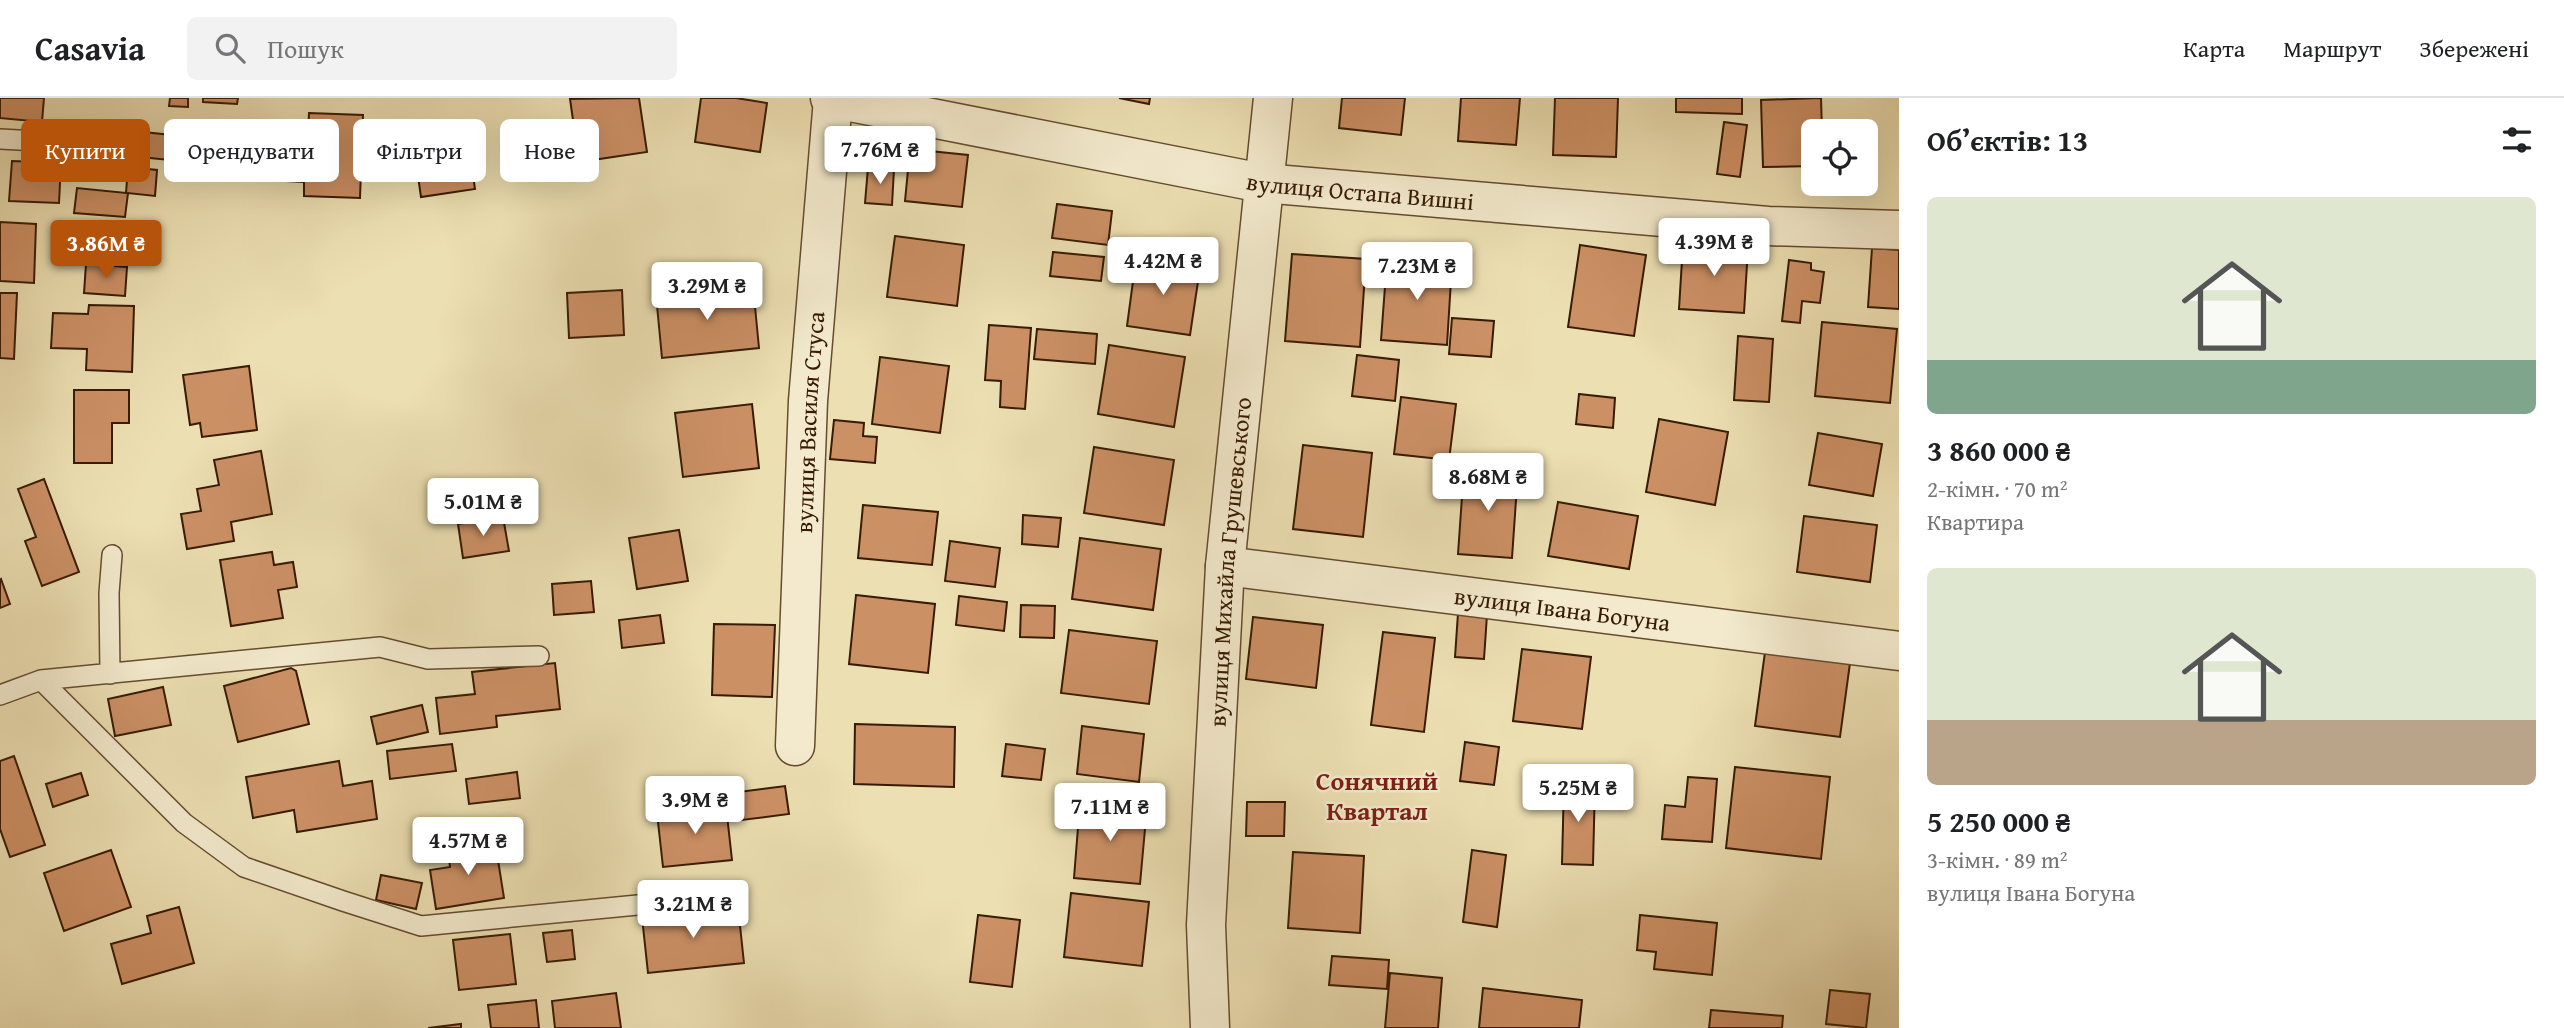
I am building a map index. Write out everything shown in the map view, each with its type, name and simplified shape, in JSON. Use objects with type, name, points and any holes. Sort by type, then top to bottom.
[{"type":"street","name":"вулиця Остапа Вишні","points":[[832,98],[1262,183],[1768,226],[1899,230]]},
{"type":"street","name":"вулиця Василя Стуса","points":[[795,746],[808,401],[832,98]]},
{"type":"street","name":"вулиця Михайла Грушевського","points":[[1210,1028],[1206,925],[1225,566],[1262,183],[1273,98]]},
{"type":"street","name":"вулиця Івана Богуна","points":[[1225,566],[1899,650]]},
{"type":"lane","points":[[0,139],[21,140]]},
{"type":"lane","points":[[110,674],[109,593],[112,555]]},
{"type":"lane","points":[[0,695],[41,680],[380,647],[428,659],[539,656]]},
{"type":"lane","points":[[41,680],[184,823],[244,867],[330,897],[421,926],[679,901]]},
{"type":"building","points":[[0,98],[44,98],[42,119],[0,118]]},
{"type":"building","points":[[170,98],[188,98],[188,107],[169,106]]},
{"type":"building","points":[[203,98],[238,98],[237,104],[203,102]]},
{"type":"building","points":[[639,98],[647,152],[599,159],[599,119],[573,119],[570,99]]},
{"type":"building","points":[[701,98],[736,98],[767,103],[760,152],[695,142]]},
{"type":"building","points":[[1119,98],[1150,98],[1149,104]]},
{"type":"building","points":[[1342,98],[1405,98],[1401,135],[1339,128]]},
{"type":"building","points":[[1461,98],[1520,98],[1516,145],[1458,141]]},
{"type":"building","points":[[1555,98],[1618,98],[1616,157],[1553,155]]},
{"type":"building","points":[[1676,98],[1742,98],[1742,114],[1676,112]]},
{"type":"building","points":[[1821,98],[1822,119],[1801,119],[1801,166],[1763,167],[1761,100]]},
{"type":"building","points":[[309,113],[363,115],[363,119],[353,119],[353,182],[361,182],[360,198],[304,196],[304,182],[339,182],[339,119],[309,119]]},
{"type":"building","points":[[1724,122],[1747,125],[1740,177],[1717,174]]},
{"type":"building","points":[[150,133],[164,134],[164,159],[150,158]]},
{"type":"building","points":[[910,149],[968,155],[962,207],[905,201]]},
{"type":"building","points":[[12,161],[21,161],[21,182],[60,182],[59,203],[9,201]]},
{"type":"building","points":[[868,167],[894,169],[892,205],[865,203]]},
{"type":"building","points":[[150,169],[157,170],[155,196],[128,193],[125,217],[74,213],[77,188],[126,193],[127,182],[150,182]]},
{"type":"building","points":[[419,182],[474,182],[475,189],[421,197]]},
{"type":"building","points":[[1057,204],[1112,211],[1108,245],[1052,238]]},
{"type":"building","points":[[0,222],[36,224],[34,283],[0,281]]},
{"type":"building","points":[[149,223],[149,255],[64,256],[64,224]]},
{"type":"building","points":[[895,236],[964,245],[957,306],[887,297]]},
{"type":"building","points":[[1683,244],[1748,248],[1744,313],[1679,309]]},
{"type":"building","points":[[1580,245],[1646,255],[1634,336],[1568,327]]},
{"type":"building","points":[[1872,248],[1899,250],[1899,309],[1868,307]]},
{"type":"building","points":[[1053,252],[1104,257],[1101,281],[1050,276]]},
{"type":"building","points":[[1292,254],[1366,259],[1360,347],[1285,341]]},
{"type":"building","points":[[1136,259],[1200,268],[1190,335],[1127,326]]},
{"type":"building","points":[[1387,260],[1452,264],[1447,345],[1381,340]]},
{"type":"building","points":[[1789,260],[1811,263],[1811,270],[1824,272],[1820,303],[1802,301],[1800,323],[1782,321]]},
{"type":"building","points":[[86,264],[127,267],[125,296],[84,293]]},
{"type":"building","points":[[753,286],[759,348],[662,358],[656,295]]},
{"type":"building","points":[[622,290],[624,335],[569,338],[567,293]]},
{"type":"building","points":[[0,293],[17,293],[14,359],[0,358]]},
{"type":"building","points":[[89,305],[134,306],[132,372],[86,370],[87,349],[51,348],[53,313],[88,314]]},
{"type":"building","points":[[1452,318],[1494,321],[1491,357],[1449,354]]},
{"type":"building","points":[[1822,322],[1897,329],[1890,403],[1815,396]]},
{"type":"building","points":[[989,325],[1031,328],[1025,409],[1000,407],[1001,381],[985,380]]},
{"type":"building","points":[[1037,329],[1097,334],[1095,364],[1034,359]]},
{"type":"building","points":[[1738,336],[1773,339],[1769,402],[1734,400]]},
{"type":"building","points":[[1109,345],[1185,357],[1174,427],[1098,414]]},
{"type":"building","points":[[1357,355],[1399,360],[1395,401],[1352,396]]},
{"type":"building","points":[[880,357],[949,366],[940,433],[872,424]]},
{"type":"building","points":[[249,366],[257,430],[202,437],[200,423],[190,425],[183,375]]},
{"type":"building","points":[[74,390],[129,390],[129,423],[112,423],[112,463],[74,463]]},
{"type":"building","points":[[1579,394],[1615,398],[1613,428],[1576,424]]},
{"type":"building","points":[[1401,397],[1456,404],[1449,460],[1394,454]]},
{"type":"building","points":[[752,404],[759,468],[683,477],[675,413]]},
{"type":"building","points":[[1659,419],[1728,432],[1715,505],[1646,492]]},
{"type":"building","points":[[834,420],[864,423],[863,436],[877,437],[875,463],[830,459]]},
{"type":"building","points":[[1818,433],[1882,444],[1873,496],[1809,485]]},
{"type":"building","points":[[1303,445],[1372,453],[1363,537],[1293,529]]},
{"type":"building","points":[[1094,447],[1174,460],[1164,525],[1084,513]]},
{"type":"building","points":[[261,451],[272,514],[231,522],[234,541],[187,549],[181,514],[201,511],[197,489],[219,485],[214,460]]},
{"type":"building","points":[[1464,468],[1518,471],[1512,558],[1458,554]]},
{"type":"building","points":[[44,479],[79,572],[42,586],[25,541],[36,537],[18,489]]},
{"type":"building","points":[[1558,502],[1638,516],[1629,569],[1548,556]]},
{"type":"building","points":[[863,505],[938,512],[932,565],[858,558]]},
{"type":"building","points":[[1023,515],[1061,518],[1058,547],[1022,544]]},
{"type":"building","points":[[1804,516],[1877,525],[1870,582],[1797,572]]},
{"type":"building","points":[[503,517],[509,551],[463,558],[458,524]]},
{"type":"building","points":[[679,530],[688,581],[637,589],[629,538]]},
{"type":"building","points":[[1080,538],[1161,549],[1153,610],[1072,599]]},
{"type":"building","points":[[950,541],[1000,548],[995,587],[945,581]]},
{"type":"building","points":[[272,552],[274,565],[293,562],[297,587],[278,590],[283,618],[231,626],[220,560]]},
{"type":"building","points":[[0,580],[10,604],[0,608]]},
{"type":"building","points":[[591,581],[594,612],[554,615],[552,584]]},
{"type":"building","points":[[856,595],[935,604],[928,673],[849,664]]},
{"type":"building","points":[[959,596],[1007,602],[1004,631],[956,625]]},
{"type":"building","points":[[1021,605],[1055,606],[1054,638],[1020,637]]},
{"type":"building","points":[[1458,613],[1487,615],[1484,659],[1455,657]]},
{"type":"building","points":[[660,615],[664,643],[622,648],[619,620]]},
{"type":"building","points":[[1253,617],[1323,625],[1316,688],[1246,679]]},
{"type":"building","points":[[714,624],[775,625],[772,697],[712,695]]},
{"type":"building","points":[[1069,630],[1157,641],[1149,704],[1061,693]]},
{"type":"building","points":[[1383,632],[1435,638],[1424,732],[1371,725]]},
{"type":"building","points":[[1522,649],[1591,657],[1582,729],[1513,721]]},
{"type":"building","points":[[1765,652],[1850,663],[1840,737],[1755,726]]},
{"type":"building","points":[[555,663],[560,709],[496,716],[497,727],[440,734],[436,698],[475,694],[472,672]]},
{"type":"building","points":[[291,668],[296,671],[309,724],[238,742],[224,686]]},
{"type":"building","points":[[163,687],[171,725],[115,736],[108,699]]},
{"type":"building","points":[[422,705],[428,732],[377,744],[371,717]]},
{"type":"building","points":[[855,724],[955,727],[954,787],[854,784]]},
{"type":"building","points":[[1082,726],[1144,734],[1139,782],[1077,774]]},
{"type":"building","points":[[1465,742],[1499,747],[1494,785],[1460,781]]},
{"type":"building","points":[[452,744],[456,771],[390,779],[387,751]]},
{"type":"building","points":[[1006,744],[1045,749],[1041,780],[1002,776]]},
{"type":"building","points":[[14,756],[45,845],[10,857],[0,829],[0,761]]},
{"type":"building","points":[[339,761],[343,786],[372,781],[377,819],[297,832],[294,810],[253,818],[246,777]]},
{"type":"building","points":[[1735,767],[1830,777],[1821,859],[1726,848]]},
{"type":"building","points":[[517,772],[520,798],[469,804],[466,779]]},
{"type":"building","points":[[81,773],[88,795],[53,807],[46,784]]},
{"type":"building","points":[[1688,777],[1717,779],[1712,842],[1662,839],[1665,805],[1685,807]]},
{"type":"building","points":[[1564,783],[1595,784],[1593,865],[1562,864]]},
{"type":"building","points":[[785,786],[789,814],[742,820],[738,792]]},
{"type":"building","points":[[1080,802],[1147,807],[1140,884],[1074,878]]},
{"type":"building","points":[[1247,802],[1285,802],[1284,836],[1246,836]]},
{"type":"building","points":[[726,806],[732,860],[663,867],[657,813]]},
{"type":"building","points":[[495,841],[504,898],[436,909],[430,870],[450,867],[448,849]]},
{"type":"building","points":[[111,850],[131,907],[64,931],[44,873]]},
{"type":"building","points":[[1472,850],[1506,855],[1497,927],[1463,922]]},
{"type":"building","points":[[1293,852],[1364,856],[1360,933],[1288,928]]},
{"type":"building","points":[[381,875],[422,883],[416,909],[376,900]]},
{"type":"building","points":[[1071,893],[1149,902],[1142,966],[1064,957]]},
{"type":"building","points":[[179,907],[194,963],[122,984],[111,944],[151,933],[147,916]]},
{"type":"building","points":[[738,907],[744,963],[648,973],[642,917]]},
{"type":"building","points":[[978,915],[1020,920],[1012,987],[970,982]]},
{"type":"building","points":[[1640,915],[1717,923],[1712,975],[1654,969],[1656,952],[1637,950]]},
{"type":"building","points":[[572,930],[575,959],[547,962],[543,933]]},
{"type":"building","points":[[510,934],[516,984],[459,990],[453,940]]},
{"type":"building","points":[[1332,956],[1389,960],[1387,989],[1329,985]]},
{"type":"building","points":[[1390,973],[1442,978],[1438,1028],[1385,1028]]},
{"type":"building","points":[[1483,988],[1582,1000],[1579,1028],[1479,1028]]},
{"type":"building","points":[[1830,990],[1870,994],[1866,1028],[1826,1024]]},
{"type":"building","points":[[616,993],[621,1028],[555,1028],[552,1001]]},
{"type":"building","points":[[536,1000],[539,1028],[491,1028],[488,1005]]},
{"type":"building","points":[[1711,1010],[1783,1016],[1782,1028],[1709,1028]]},
{"type":"building","points":[[461,1024],[461,1028],[428,1028]]},
{"type":"district","name":"Сонячний Квартал","points":[[1377,795]]}]
